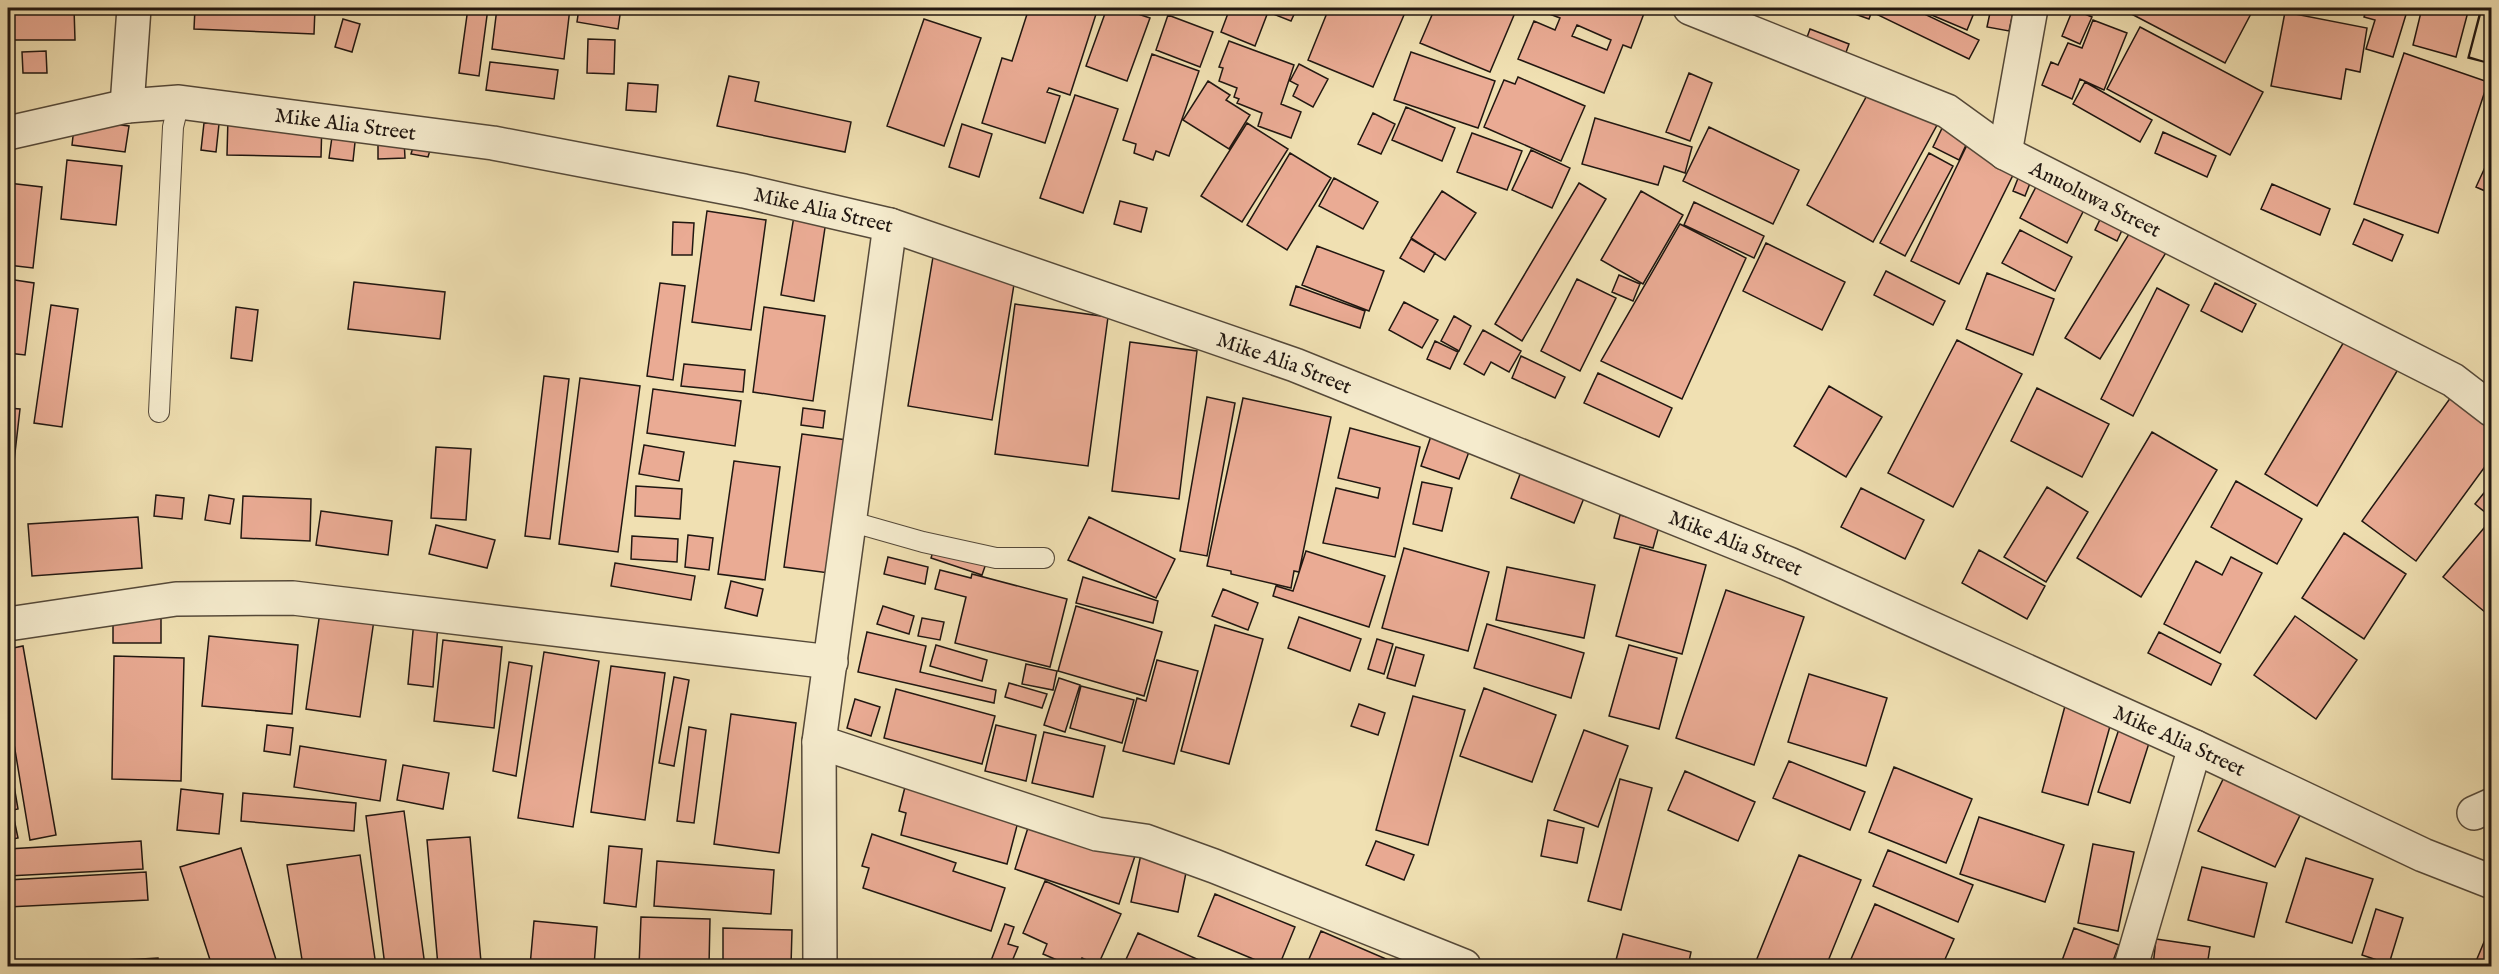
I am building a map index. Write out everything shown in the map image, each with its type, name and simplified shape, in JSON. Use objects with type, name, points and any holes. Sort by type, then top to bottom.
[{"type":"street","points":[[127,106],[134,8]]},
{"type":"street","name":"Anuoluwa Street","points":[[1690,8],[1947,111],[2005,153],[2453,380],[2492,410]]},
{"type":"street","points":[[2005,153],[2031,8]]},
{"type":"street","name":"Mike Alia Street","points":[[8,133],[127,106],[179,102],[493,143],[744,191],[890,225],[1317,374],[1789,564],[2195,747],[2423,855],[2492,882]]},
{"type":"street","points":[[820,966],[819,742],[890,225]]},
{"type":"street","points":[[8,624],[176,599],[293,598],[831,662]]},
{"type":"street","points":[[819,742],[1097,834],[1145,841],[1214,866],[1464,966]]},
{"type":"street","points":[[2131,966],[2195,747]]},
{"type":"lane","points":[[159,412],[172,127],[179,102]]},
{"type":"lane","points":[[849,521],[922,542],[996,558],[1044,558]]},
{"type":"building","points":[[8,8],[74,8],[75,40],[8,40]]},
{"type":"building","points":[[195,8],[315,8],[314,34],[194,29]]},
{"type":"building","points":[[468,8],[488,8],[479,76],[459,73]]},
{"type":"building","points":[[497,8],[570,8],[564,59],[492,49]]},
{"type":"building","points":[[579,8],[621,8],[618,29],[577,22]]},
{"type":"building","points":[[1029,8],[1098,8],[1070,95],[1049,88],[1047,92],[1060,96],[1045,143],[982,123],[1002,58],[1012,61]]},
{"type":"building","points":[[1107,8],[1120,8],[1150,18],[1127,81],[1086,66]]},
{"type":"building","points":[[1230,8],[1297,8],[1291,21],[1268,12],[1255,46],[1221,32]]},
{"type":"building","points":[[1329,8],[1407,8],[1373,87],[1308,60]]},
{"type":"building","points":[[1435,8],[1517,8],[1490,72],[1420,43]]},
{"type":"building","points":[[1540,8],[1646,8],[1631,48],[1623,45],[1604,93],[1518,59],[1534,21],[1555,30],[1560,18],[1539,10]],"holes":[[[1577,25],[1611,40],[1607,50],[1572,36]]]},
{"type":"building","points":[[1838,8],[1873,8],[1869,19]]},
{"type":"building","points":[[1879,8],[1912,8],[1979,40],[1969,59],[1876,14]]},
{"type":"building","points":[[1915,8],[1976,8],[1967,30]]},
{"type":"building","points":[[1991,8],[2014,8],[2009,31],[1987,27]]},
{"type":"building","points":[[2120,8],[2254,8],[2225,63]]},
{"type":"building","points":[[2344,8],[2363,8],[2361,14]]},
{"type":"building","points":[[2367,8],[2408,8],[2393,57],[2366,49],[2375,20],[2364,17]]},
{"type":"building","points":[[2422,8],[2469,8],[2456,57],[2413,45]]},
{"type":"building","points":[[2481,8],[2492,8],[2492,64],[2468,58]]},
{"type":"building","points":[[2482,8],[2492,8],[2492,64],[2469,57]]},
{"type":"building","points":[[2073,9],[2092,17],[2080,44],[2062,36]]},
{"type":"building","points":[[2285,12],[2367,28],[2360,72],[2346,69],[2341,99],[2271,86]]},
{"type":"building","points":[[1168,15],[1213,32],[1200,67],[1156,50]]},
{"type":"building","points":[[343,19],[360,24],[352,52],[335,47]]},
{"type":"building","points":[[924,19],[981,38],[944,146],[887,126]]},
{"type":"building","points":[[2093,20],[2127,33],[2104,90],[2080,79],[2072,99],[2042,85],[2051,62],[2058,65],[2068,43],[2082,48]]},
{"type":"building","points":[[2140,27],[2263,92],[2230,155],[2107,89]]},
{"type":"building","points":[[1810,29],[1849,44],[1840,69],[1801,54]]},
{"type":"building","points":[[588,39],[615,40],[614,74],[587,73]]},
{"type":"building","points":[[1229,41],[1294,65],[1281,104],[1301,112],[1291,138],[1258,126],[1262,113],[1237,103],[1239,99],[1234,97],[1237,88],[1219,81],[1223,68],[1219,67]]},
{"type":"building","points":[[46,51],[47,73],[23,73],[22,52]]},
{"type":"building","points":[[1411,52],[1495,81],[1478,128],[1394,100]]},
{"type":"building","points":[[2404,53],[2488,82],[2438,233],[2354,204]]},
{"type":"building","points":[[1152,54],[1199,71],[1169,156],[1156,151],[1153,160],[1134,153],[1136,144],[1123,140]]},
{"type":"building","points":[[490,62],[558,70],[554,99],[486,90]]},
{"type":"building","points":[[1299,64],[1328,79],[1313,107],[1293,96],[1298,85],[1290,81]]},
{"type":"building","points":[[1689,73],[1712,83],[1690,141],[1666,132]]},
{"type":"building","points":[[729,76],[759,82],[755,101],[851,122],[845,152],[717,126]]},
{"type":"building","points":[[1518,77],[1585,106],[1561,161],[1484,127],[1504,80],[1515,84]]},
{"type":"building","points":[[1876,79],[1942,116],[1873,242],[1807,205]]},
{"type":"building","points":[[1208,81],[1230,95],[1226,100],[1250,115],[1229,149],[1183,120]]},
{"type":"building","points":[[2085,82],[2152,120],[2140,142],[2073,104]]},
{"type":"building","points":[[628,83],[658,85],[656,112],[626,110]]},
{"type":"building","points":[[1075,95],[1118,109],[1083,213],[1040,198]]},
{"type":"building","points":[[1406,107],[1455,128],[1442,161],[1392,140]]},
{"type":"building","points":[[1373,113],[1395,124],[1381,154],[1358,144]]},
{"type":"building","points":[[228,117],[322,120],[321,157],[227,155]]},
{"type":"building","points":[[1595,118],[1692,147],[1685,173],[1664,166],[1658,185],[1582,164]]},
{"type":"building","points":[[1947,118],[1973,130],[1959,160],[1933,147]]},
{"type":"building","points":[[75,119],[129,126],[125,152],[72,145]]},
{"type":"building","points":[[204,123],[219,124],[216,152],[201,150]]},
{"type":"building","points":[[1247,123],[1288,149],[1242,222],[1201,196]]},
{"type":"building","points":[[962,124],[992,134],[979,177],[949,167]]},
{"type":"building","points":[[1709,127],[1799,170],[1773,224],[1683,181]]},
{"type":"building","points":[[333,130],[356,133],[353,161],[329,158]]},
{"type":"building","points":[[2163,132],[2216,156],[2207,177],[2155,153]]},
{"type":"building","points":[[1472,133],[1522,151],[1507,190],[1457,172]]},
{"type":"building","points":[[404,139],[405,158],[378,159],[378,140]]},
{"type":"building","points":[[1968,143],[2017,167],[1959,284],[1911,261]]},
{"type":"building","points":[[414,144],[431,147],[428,157],[411,154]]},
{"type":"building","points":[[1531,150],[1570,168],[1552,208],[1512,190]]},
{"type":"building","points":[[2492,152],[2492,194],[2476,187]]},
{"type":"building","points":[[1290,153],[1331,178],[1287,250],[1247,225]]},
{"type":"building","points":[[1929,153],[1953,166],[1905,256],[1880,243]]},
{"type":"building","points":[[67,160],[122,166],[116,225],[61,219]]},
{"type":"building","points":[[2024,163],[2036,168],[2025,196],[2013,191]]},
{"type":"building","points":[[1334,178],[1378,202],[1363,229],[1319,206]]},
{"type":"building","points":[[2040,179],[2087,204],[2067,243],[2020,218]]},
{"type":"building","points":[[8,183],[42,187],[33,268],[8,265]]},
{"type":"building","points":[[1579,183],[1606,199],[1522,341],[1495,324]]},
{"type":"building","points":[[2272,184],[2330,209],[2320,235],[2261,209]]},
{"type":"building","points":[[1442,191],[1476,213],[1445,260],[1411,238]]},
{"type":"building","points":[[1641,191],[1683,215],[1643,284],[1601,260]]},
{"type":"building","points":[[1120,201],[1147,208],[1141,232],[1114,224]]},
{"type":"building","points":[[1694,202],[1764,236],[1754,258],[1684,225]]},
{"type":"building","points":[[2108,203],[2130,213],[2117,241],[2095,230]]},
{"type":"building","points":[[707,211],[766,220],[751,330],[692,322]]},
{"type":"building","points":[[794,216],[826,221],[814,301],[781,295]]},
{"type":"building","points":[[2364,219],[2403,235],[2392,261],[2353,244]]},
{"type":"building","points":[[673,222],[694,223],[692,255],[672,255]]},
{"type":"building","points":[[1680,224],[1746,258],[1682,399],[1601,361]]},
{"type":"building","points":[[2132,229],[2167,251],[2100,359],[2065,338]]},
{"type":"building","points":[[2020,230],[2072,257],[2055,291],[2002,263]]},
{"type":"building","points":[[1411,239],[1435,253],[1424,272],[1400,258]]},
{"type":"building","points":[[1766,243],[1845,282],[1822,330],[1743,291]]},
{"type":"building","points":[[1317,246],[1384,271],[1369,311],[1302,285]]},
{"type":"building","points":[[933,257],[1016,272],[992,420],[908,406]]},
{"type":"building","points":[[1886,271],[1945,301],[1933,325],[1874,295]]},
{"type":"building","points":[[1987,273],[2054,299],[2033,355],[1966,329]]},
{"type":"building","points":[[1619,275],[1640,284],[1633,301],[1612,292]]},
{"type":"building","points":[[8,279],[34,283],[25,355],[8,353]]},
{"type":"building","points":[[1577,279],[1616,298],[1580,371],[1541,351]]},
{"type":"building","points":[[354,282],[445,292],[440,339],[348,329]]},
{"type":"building","points":[[660,283],[685,286],[673,380],[647,376]]},
{"type":"building","points":[[2215,283],[2256,304],[2242,332],[2201,311]]},
{"type":"building","points":[[1296,286],[1365,311],[1360,328],[1290,305]]},
{"type":"building","points":[[2157,288],[2189,305],[2133,416],[2101,399]]},
{"type":"building","points":[[1404,302],[1438,320],[1422,348],[1389,330]]},
{"type":"building","points":[[1015,304],[1108,317],[1088,466],[995,454]]},
{"type":"building","points":[[51,305],[78,309],[62,427],[34,423]]},
{"type":"building","points":[[236,307],[258,310],[252,361],[231,358]]},
{"type":"building","points":[[764,307],[825,316],[813,401],[753,392]]},
{"type":"building","points":[[1454,316],[1471,326],[1459,351],[1441,341]]},
{"type":"building","points":[[1483,330],[1521,351],[1509,372],[1491,362],[1484,375],[1464,364]]},
{"type":"building","points":[[2351,330],[2403,361],[2317,506],[2265,474]]},
{"type":"building","points":[[1957,340],[2022,374],[1953,507],[1888,473]]},
{"type":"building","points":[[1435,341],[1458,352],[1450,369],[1427,359]]},
{"type":"building","points":[[1130,342],[1197,351],[1179,499],[1112,491]]},
{"type":"building","points":[[1521,356],[1565,377],[1555,398],[1512,378]]},
{"type":"building","points":[[684,364],[745,370],[743,392],[681,386]]},
{"type":"building","points":[[1598,373],[1672,408],[1659,437],[1584,403]]},
{"type":"building","points":[[544,376],[569,379],[550,539],[525,536]]},
{"type":"building","points":[[580,378],[640,386],[618,552],[559,544]]},
{"type":"building","points":[[1829,386],[1882,417],[1846,477],[1794,446]]},
{"type":"building","points":[[2037,388],[2109,424],[2082,477],[2011,441]]},
{"type":"building","points":[[653,389],[741,401],[735,446],[647,433]]},
{"type":"building","points":[[1207,397],[1235,403],[1207,556],[1180,551]]},
{"type":"building","points":[[2451,397],[2492,427],[2492,457],[2416,561],[2362,521]]},
{"type":"building","points":[[1243,398],[1331,417],[1299,572],[1294,571],[1291,588],[1207,566]]},
{"type":"building","points":[[8,408],[20,409],[8,514]]},
{"type":"building","points":[[803,408],[825,411],[823,428],[801,425]]},
{"type":"building","points":[[1350,428],[1420,447],[1395,557],[1323,543],[1336,488],[1378,498],[1380,488],[1338,478]]},
{"type":"building","points":[[2152,432],[2217,470],[2141,597],[2077,558]]},
{"type":"building","points":[[802,434],[847,440],[829,573],[784,567]]},
{"type":"building","points":[[1431,436],[1470,449],[1459,479],[1421,466]]},
{"type":"building","points":[[644,445],[684,452],[679,481],[639,474]]},
{"type":"building","points":[[436,447],[471,449],[466,520],[431,518]]},
{"type":"building","points":[[734,461],[780,467],[765,580],[718,574]]},
{"type":"building","points":[[1522,469],[1586,493],[1574,523],[1511,498]]},
{"type":"building","points":[[2236,481],[2302,519],[2277,564],[2211,527]]},
{"type":"building","points":[[1422,482],[1452,488],[1442,531],[1413,524]]},
{"type":"building","points":[[2492,483],[2492,518],[2475,504]]},
{"type":"building","points":[[636,486],[682,489],[680,519],[635,516]]},
{"type":"building","points":[[2047,487],[2088,512],[2046,582],[2004,557]]},
{"type":"building","points":[[1861,488],[1924,520],[1905,559],[1841,527]]},
{"type":"building","points":[[156,495],[184,498],[182,519],[154,516]]},
{"type":"building","points":[[209,495],[234,499],[230,524],[205,520]]},
{"type":"building","points":[[243,496],[311,499],[310,541],[241,538]]},
{"type":"building","points":[[321,511],[392,521],[388,555],[316,545]]},
{"type":"building","points":[[1620,515],[1659,526],[1653,548],[1614,538]]},
{"type":"building","points":[[138,517],[142,568],[32,576],[28,524]]},
{"type":"building","points":[[1089,517],[1175,559],[1156,598],[1068,560]]},
{"type":"building","points":[[2489,522],[2492,524],[2492,618],[2443,577]]},
{"type":"building","points":[[436,525],[495,540],[487,568],[429,554]]},
{"type":"building","points":[[2344,533],[2406,574],[2364,639],[2302,598]]},
{"type":"building","points":[[688,535],[713,538],[709,570],[685,567]]},
{"type":"building","points":[[632,536],[678,539],[677,562],[631,559]]},
{"type":"building","points":[[938,536],[990,552],[982,575],[931,558]]},
{"type":"building","points":[[1640,547],[1706,565],[1682,654],[1616,636]]},
{"type":"building","points":[[1404,548],[1489,572],[1468,651],[1382,628]]},
{"type":"building","points":[[1979,550],[2045,586],[2027,619],[1962,583]]},
{"type":"building","points":[[1306,551],[1385,576],[1369,627],[1273,596],[1276,586],[1293,591]]},
{"type":"building","points":[[888,557],[928,567],[925,584],[884,574]]},
{"type":"building","points":[[2231,557],[2262,573],[2220,653],[2164,624],[2196,561],[2222,575]]},
{"type":"building","points":[[615,563],[695,576],[691,600],[611,586]]},
{"type":"building","points":[[1507,567],[1595,585],[1584,638],[1496,620]]},
{"type":"building","points":[[940,570],[971,578],[972,574],[1067,599],[1050,667],[955,643],[966,597],[935,589]]},
{"type":"building","points":[[1083,577],[1158,601],[1153,623],[1076,603]]},
{"type":"building","points":[[731,581],[763,589],[757,616],[725,608]]},
{"type":"building","points":[[1223,589],[1258,603],[1248,630],[1212,616]]},
{"type":"building","points":[[1726,590],[1804,617],[1754,765],[1676,738]]},
{"type":"building","points":[[883,606],[914,616],[909,634],[877,624]]},
{"type":"building","points":[[1076,606],[1162,632],[1144,696],[1058,671]]},
{"type":"building","points":[[415,610],[439,612],[433,687],[408,684]]},
{"type":"building","points":[[320,612],[374,620],[360,717],[306,709]]},
{"type":"building","points":[[113,616],[161,616],[161,643],[113,643]]},
{"type":"building","points":[[2295,616],[2357,660],[2316,719],[2254,675]]},
{"type":"building","points":[[1299,617],[1361,639],[1350,671],[1288,648]]},
{"type":"building","points":[[922,618],[944,622],[940,640],[918,636]]},
{"type":"building","points":[[1487,624],[1584,653],[1571,698],[1474,668]]},
{"type":"building","points":[[1215,625],[1263,639],[1229,764],[1181,751]]},
{"type":"building","points":[[867,632],[926,646],[920,672],[996,690],[994,703],[858,672]]},
{"type":"building","points":[[2159,632],[2221,664],[2211,685],[2148,653]]},
{"type":"building","points":[[209,636],[298,645],[292,714],[202,706]]},
{"type":"building","points":[[1377,639],[1393,644],[1384,674],[1368,669]]},
{"type":"building","points":[[443,640],[502,647],[494,728],[434,721]]},
{"type":"building","points":[[936,645],[987,660],[982,681],[930,666]]},
{"type":"building","points":[[1629,645],[1677,658],[1659,729],[1609,716]]},
{"type":"building","points":[[23,646],[56,835],[30,840],[8,708],[8,649]]},
{"type":"building","points":[[1396,647],[1424,655],[1415,686],[1387,678]]},
{"type":"building","points":[[544,652],[599,661],[573,827],[518,818]]},
{"type":"building","points":[[114,656],[184,658],[181,781],[112,779]]},
{"type":"building","points":[[1157,660],[1198,671],[1174,764],[1123,751],[1137,698],[1146,701]]},
{"type":"building","points":[[509,662],[532,666],[516,776],[493,771]]},
{"type":"building","points":[[1026,664],[1057,671],[1053,690],[1022,684]]},
{"type":"building","points":[[611,666],[665,673],[645,820],[591,812]]},
{"type":"building","points":[[1809,674],[1887,698],[1866,766],[1788,742]]},
{"type":"building","points":[[674,677],[689,680],[674,766],[659,763]]},
{"type":"building","points":[[1059,678],[1080,685],[1065,732],[1044,725]]},
{"type":"building","points":[[1009,683],[1047,694],[1042,708],[1005,697]]},
{"type":"building","points":[[1081,686],[1134,700],[1122,743],[1070,728]]},
{"type":"building","points":[[1484,688],[1556,715],[1532,782],[1460,756]]},
{"type":"building","points":[[896,689],[995,716],[982,764],[884,738]]},
{"type":"building","points":[[1413,696],[1465,710],[1428,845],[1376,830]]},
{"type":"building","points":[[855,699],[880,707],[871,736],[847,728]]},
{"type":"building","points":[[1359,704],[1385,713],[1378,735],[1351,726]]},
{"type":"building","points":[[2065,706],[2112,719],[2088,805],[2042,792]]},
{"type":"building","points":[[731,714],[796,723],[779,853],[714,844]]},
{"type":"building","points":[[267,725],[293,728],[290,755],[264,751]]},
{"type":"building","points":[[996,725],[1036,735],[1026,781],[985,771]]},
{"type":"building","points":[[689,727],[706,730],[694,823],[677,821]]},
{"type":"building","points":[[2119,729],[2150,740],[2130,803],[2098,792]]},
{"type":"building","points":[[1584,730],[1628,746],[1598,827],[1554,810]]},
{"type":"building","points":[[1044,732],[1105,746],[1093,797],[1032,783]]},
{"type":"building","points":[[300,746],[386,760],[380,801],[294,787]]},
{"type":"building","points":[[8,751],[18,809],[8,811]]},
{"type":"building","points":[[1789,761],[1865,792],[1850,830],[1773,798]]},
{"type":"building","points":[[403,765],[449,773],[443,809],[397,800]]},
{"type":"building","points":[[1894,767],[1972,799],[1946,863],[1869,832]]},
{"type":"building","points":[[2229,767],[2306,803],[2275,867],[2198,831]]},
{"type":"building","points":[[1685,771],[1755,802],[1738,841],[1668,810]]},
{"type":"building","points":[[1620,779],[1652,788],[1621,910],[1588,901]]},
{"type":"building","points":[[906,783],[1020,814],[1007,864],[901,835],[906,813],[899,811]]},
{"type":"building","points":[[181,789],[223,794],[219,834],[177,830]]},
{"type":"building","points":[[243,793],[356,803],[354,831],[241,821]]},
{"type":"building","points":[[404,811],[425,966],[385,966],[366,816]]},
{"type":"building","points":[[1032,815],[1137,850],[1119,904],[1015,869]]},
{"type":"building","points":[[1979,817],[2064,845],[2045,902],[1960,874]]},
{"type":"building","points":[[14,819],[18,838],[8,840],[8,820]]},
{"type":"building","points":[[1548,820],[1584,828],[1577,863],[1541,856]]},
{"type":"building","points":[[872,834],[956,863],[953,871],[1005,888],[991,931],[863,888],[869,868],[862,866]]},
{"type":"building","points":[[470,837],[481,962],[438,966],[427,840]]},
{"type":"building","points":[[141,841],[143,869],[8,876],[8,849]]},
{"type":"building","points":[[1376,841],[1414,855],[1404,880],[1366,865]]},
{"type":"building","points":[[2093,844],[2134,852],[2118,931],[2078,923]]},
{"type":"building","points":[[609,846],[642,849],[636,907],[604,903]]},
{"type":"building","points":[[241,848],[278,966],[212,966],[180,867]]},
{"type":"building","points":[[1888,850],[1973,885],[1958,922],[1873,886]]},
{"type":"building","points":[[1141,854],[1188,863],[1178,912],[1131,902]]},
{"type":"building","points":[[360,855],[376,966],[303,966],[287,865]]},
{"type":"building","points":[[1799,855],[1861,880],[1826,966],[1754,966]]},
{"type":"building","points":[[2306,858],[2373,879],[2352,943],[2286,922]]},
{"type":"building","points":[[657,861],[774,870],[771,914],[654,906]]},
{"type":"building","points":[[2202,867],[2267,883],[2254,937],[2188,920]]},
{"type":"building","points":[[146,872],[148,900],[8,907],[8,880]]},
{"type":"building","points":[[1045,881],[1121,914],[1098,965],[1082,958],[1079,966],[1071,966],[1043,954],[1047,944],[1023,933]]},
{"type":"building","points":[[1215,894],[1295,927],[1279,966],[1270,966],[1198,936]]},
{"type":"building","points":[[1875,904],[1954,939],[1942,966],[1848,966]]},
{"type":"building","points":[[2376,909],[2403,918],[2389,964],[2362,955]]},
{"type":"building","points":[[641,917],[710,919],[709,966],[639,966]]},
{"type":"building","points":[[534,921],[597,927],[594,966],[530,966]]},
{"type":"building","points":[[2492,923],[2492,966],[2474,966]]},
{"type":"building","points":[[1005,924],[1014,927],[1008,944],[1018,947],[1010,966],[989,966]]},
{"type":"building","points":[[723,928],[792,930],[791,966],[723,966]]},
{"type":"building","points":[[2074,928],[2119,945],[2111,966],[2060,966]]},
{"type":"building","points":[[1321,931],[1400,965],[1306,966]]},
{"type":"building","points":[[1138,933],[1206,963],[1204,966],[1123,966]]},
{"type":"building","points":[[1623,934],[1691,952],[1688,966],[1643,966],[1616,960]]},
{"type":"building","points":[[2156,939],[2210,947],[2207,966],[2153,966]]},
{"type":"building","points":[[158,958],[159,966],[21,966]]}]
